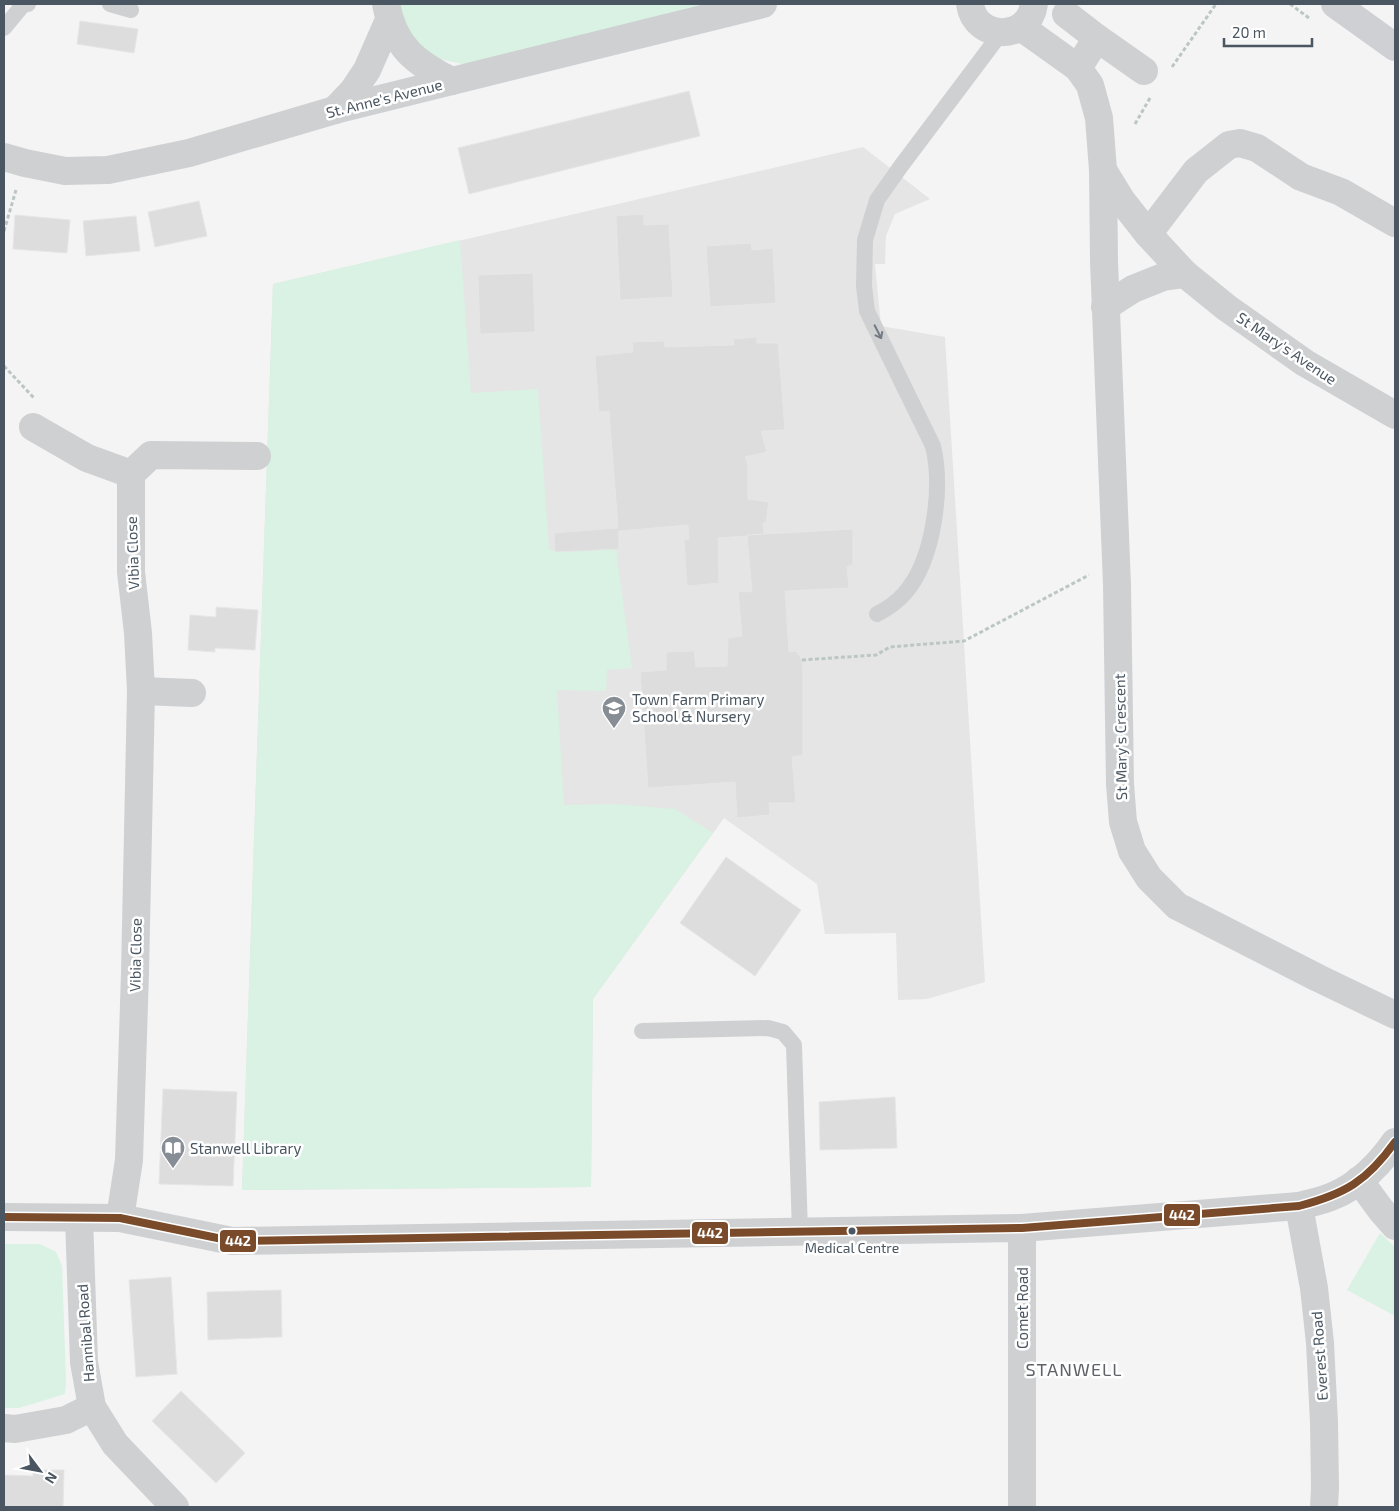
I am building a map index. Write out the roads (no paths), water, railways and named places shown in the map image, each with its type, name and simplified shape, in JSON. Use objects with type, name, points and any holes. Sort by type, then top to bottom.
[{"type":"main road","points":[[1335,4],[1395,47]]},
{"type":"street","name":"St. Anne's Avenue","points":[[14,160],[65,171],[108,170],[189,153],[335,110],[763,4]]},
{"type":"street","points":[[970,4],[974,17],[981,25],[990,30],[1011,30],[1078,68],[1097,38]]},
{"type":"street","points":[[1011,30],[1028,20],[1034,4]]},
{"type":"street","points":[[387,12],[399,41],[414,57],[432,71],[452,81]]},
{"type":"street","points":[[335,110],[353,91],[367,70],[387,12]]},
{"type":"street","points":[[1066,14],[1154,80]]},
{"type":"street","name":"St Mary's Crescent","points":[[1078,68],[1090,85],[1099,118],[1103,170],[1105,307],[1116,565],[1122,822],[1132,851],[1150,878],[1177,906],[1395,1015]]},
{"type":"street","points":[[1148,234],[1196,171],[1229,145],[1240,143],[1257,148],[1301,177],[1341,192],[1395,223]]},
{"type":"street","name":"St Mary's Avenue","points":[[1103,170],[1122,201],[1148,234],[1185,274],[1227,308],[1305,363],[1395,415]]},
{"type":"street","points":[[1105,307],[1132,289],[1163,277],[1185,274]]},
{"type":"street","points":[[33,427],[87,458],[131,474],[151,454],[257,456]]},
{"type":"street","name":"Vibia Close","points":[[120,1218],[129,1160],[136,963],[141,691],[138,633],[131,572],[131,474]]},
{"type":"street","points":[[141,691],[192,693]]},
{"type":"street","points":[[4,1217],[120,1218],[232,1240],[1022,1228],[1299,1206],[1334,1196],[1359,1180],[1383,1160],[1395,1142]]},
{"type":"street","points":[[1359,1180],[1395,1226]]},
{"type":"street","name":"Everest Road","points":[[1299,1206],[1314,1288],[1320,1343],[1324,1422],[1324,1507]]},
{"type":"street","name":"Hannibal Road","points":[[79,1218],[84,1362],[92,1407],[115,1444],[176,1507]]},
{"type":"street","name":"Comet Road","points":[[1022,1228],[1022,1507]]},
{"type":"street","points":[[4,1428],[15,1429],[66,1420],[92,1407]]},
{"type":"lane","points":[[4,28],[23,5],[28,4]]},
{"type":"lane","points":[[110,4],[131,10]]},
{"type":"lane","points":[[877,614],[892,606],[906,593],[918,572],[928,547],[937,502],[937,461],[933,446],[867,311],[864,286],[865,240],[877,200],[901,166],[1011,30]]},
{"type":"lane","points":[[642,1031],[768,1028],[784,1032],[794,1045],[800,1232]]},
{"type":"place","name":"Town Farm Primary School & Nursery","points":[[614,729]]},
{"type":"place","name":"Stanwell Library","points":[[173,1169]]},
{"type":"place","name":"Medical Centre","points":[[852,1231]]},
{"type":"district","name":"STANWELL","points":[[1074,1369]]}]
